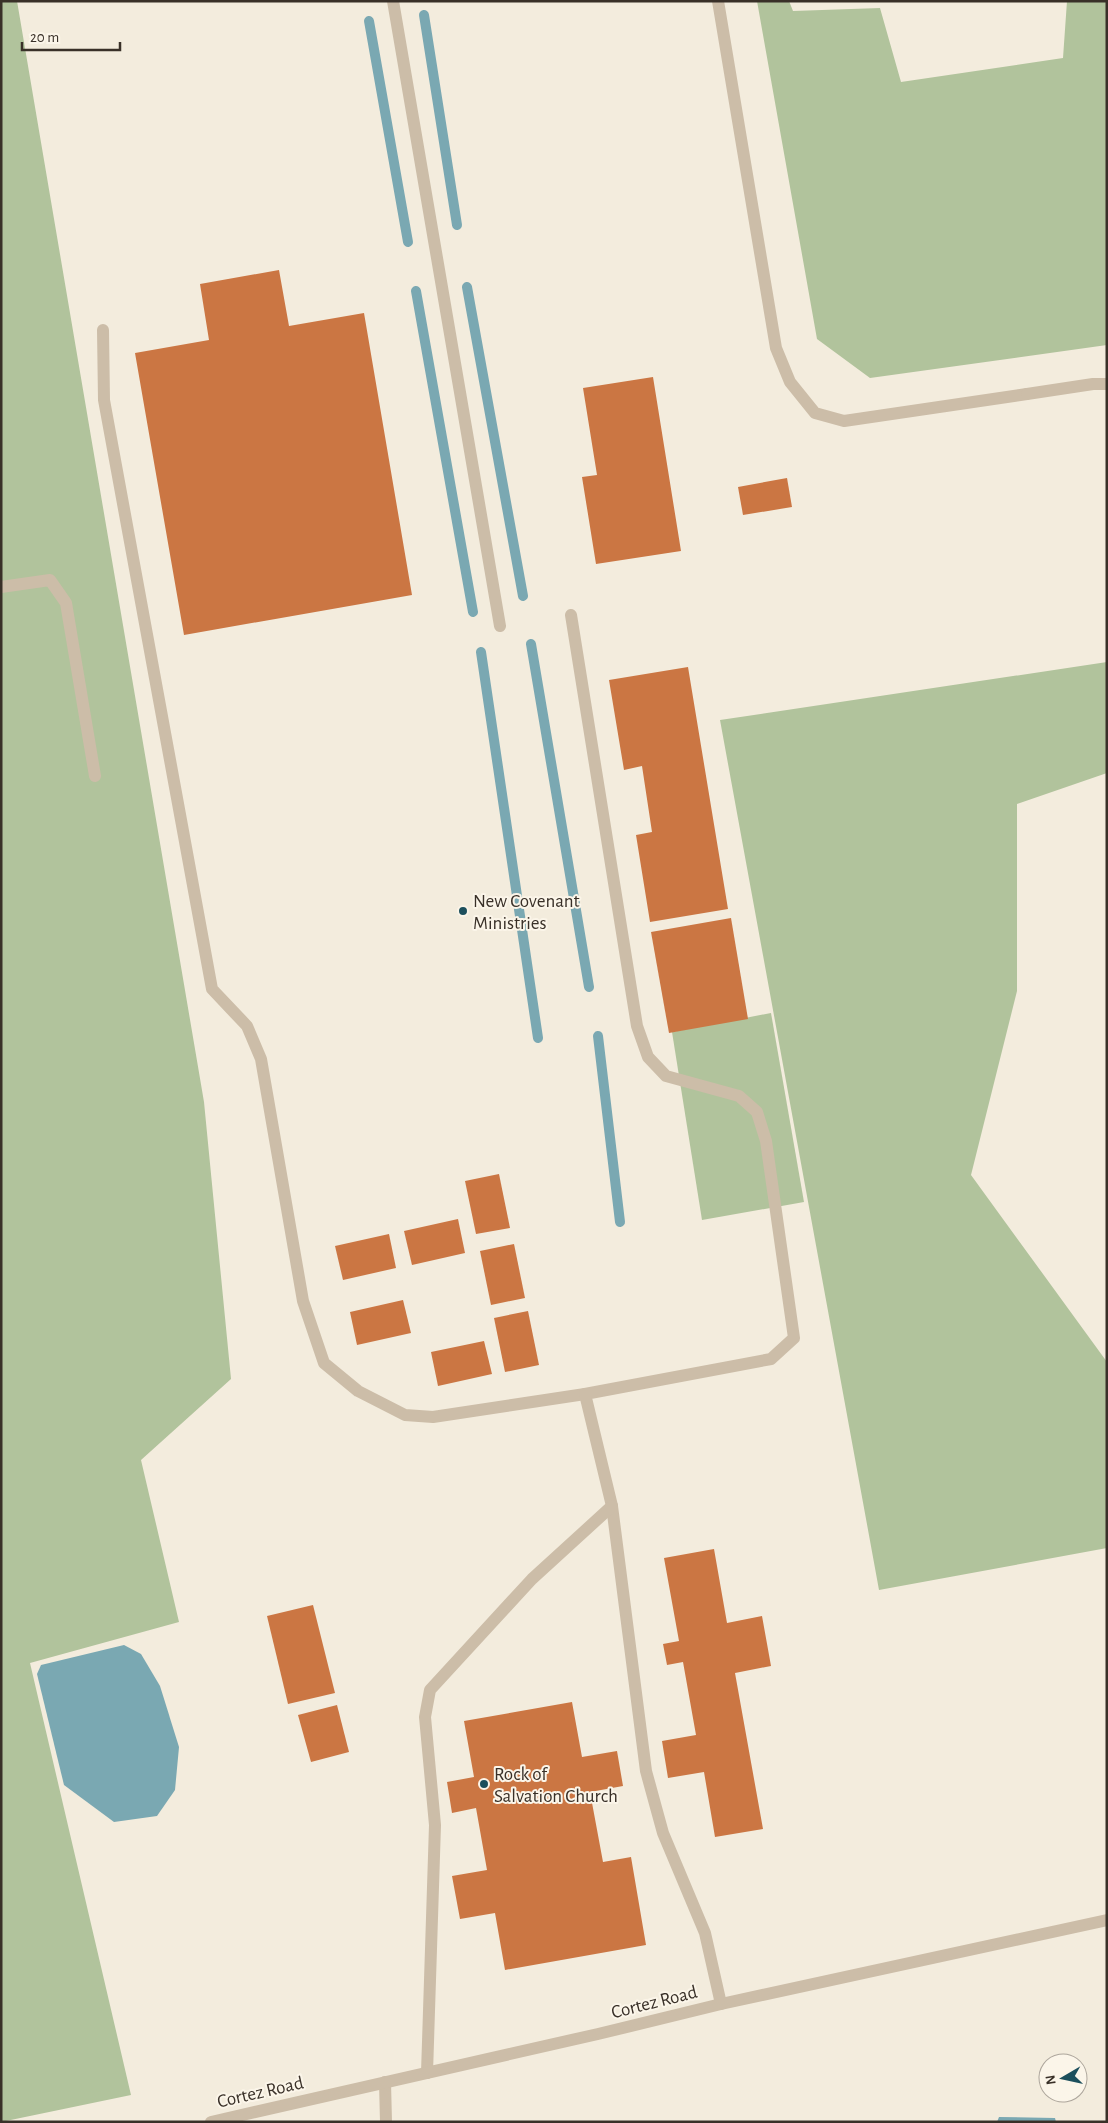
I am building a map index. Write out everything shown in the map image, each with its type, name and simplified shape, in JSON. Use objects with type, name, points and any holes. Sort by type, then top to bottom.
[{"type":"street","points":[[393,1],[500,626]]},
{"type":"street","points":[[718,1],[776,348],[790,382],[815,413],[844,421],[1093,384],[1107,384]]},
{"type":"street","points":[[103,330],[104,400],[212,989],[247,1026],[261,1059],[303,1301],[324,1363],[358,1391],[405,1415],[433,1417],[585,1394],[771,1359],[794,1338],[766,1141],[757,1112],[739,1096],[666,1076],[648,1057],[637,1026],[571,615]]},
{"type":"street","points":[[1,587],[50,580],[66,603],[95,776]]},
{"type":"street","points":[[585,1394],[612,1506],[646,1771],[663,1833],[705,1933],[721,2004]]},
{"type":"street","points":[[427,2073],[435,1825],[425,1717],[430,1690],[532,1579],[612,1506]]},
{"type":"street","name":"Cortez Road","points":[[211,2122],[721,2004],[1107,1920]]},
{"type":"street","points":[[385,2082],[386,2122]]},
{"type":"green space","points":[[1,1],[17,1],[204,1102],[231,1379],[141,1460],[179,1622],[30,1663],[131,2095],[1,2122]]},
{"type":"green space","points":[[757,1],[789,1],[793,11],[880,8],[901,82],[1063,58],[1067,1],[1107,1],[1107,345],[870,378],[817,339]]},
{"type":"green space","points":[[1107,662],[1107,773],[1017,804],[1017,991],[971,1175],[1107,1362],[1107,1548],[879,1590],[720,720]]},
{"type":"green space","points":[[771,1013],[804,1202],[702,1220],[672,1032]]},
{"type":"water","points":[[124,1645],[141,1654],[160,1686],[179,1747],[175,1790],[157,1816],[114,1822],[64,1785],[37,1674],[41,1665]]},
{"type":"water","points":[[999,2117],[1055,2118],[1056,2122],[997,2122]]},
{"type":"building","points":[[279,270],[289,326],[364,313],[412,595],[184,635],[135,353],[209,340],[200,284]]},
{"type":"building","points":[[653,377],[681,551],[596,564],[582,477],[597,475],[583,388]]},
{"type":"building","points":[[787,478],[792,507],[743,515],[738,487]]},
{"type":"building","points":[[688,667],[728,909],[650,922],[636,835],[652,832],[642,766],[624,770],[609,680]]},
{"type":"building","points":[[731,918],[748,1019],[669,1033],[651,932]]},
{"type":"building","points":[[499,1174],[510,1228],[476,1234],[465,1181]]},
{"type":"building","points":[[458,1219],[465,1253],[412,1265],[404,1231]]},
{"type":"building","points":[[389,1234],[396,1268],[343,1280],[335,1246]]},
{"type":"building","points":[[514,1244],[525,1298],[491,1305],[480,1251]]},
{"type":"building","points":[[403,1300],[411,1333],[357,1345],[350,1312]]},
{"type":"building","points":[[528,1311],[539,1365],[505,1372],[494,1318]]},
{"type":"building","points":[[484,1341],[492,1374],[438,1386],[431,1352]]},
{"type":"building","points":[[714,1549],[727,1623],[762,1616],[771,1666],[735,1673],[763,1829],[715,1837],[704,1772],[668,1778],[662,1741],[696,1735],[683,1662],[667,1665],[663,1644],[679,1641],[664,1558]]},
{"type":"building","points":[[313,1605],[335,1693],[288,1704],[267,1616]]},
{"type":"building","points":[[572,1702],[582,1757],[617,1751],[623,1786],[590,1792],[603,1862],[631,1857],[646,1945],[505,1970],[495,1913],[460,1919],[452,1876],[487,1870],[476,1808],[452,1813],[447,1782],[474,1777],[464,1721]]},
{"type":"building","points":[[337,1705],[349,1752],[311,1762],[298,1715]]},
{"type":"waterway","points":[[424,15],[457,225]]},
{"type":"waterway","points":[[369,21],[408,242]]},
{"type":"waterway","points":[[467,287],[523,596]]},
{"type":"waterway","points":[[416,291],[473,612]]},
{"type":"waterway","points":[[531,644],[589,987]]},
{"type":"waterway","points":[[481,652],[538,1038]]},
{"type":"waterway","points":[[598,1036],[620,1222]]},
{"type":"place","name":"New Covenant Ministries","points":[[463,911]]},
{"type":"place","name":"Rock of Salvation Church","points":[[484,1784]]}]
